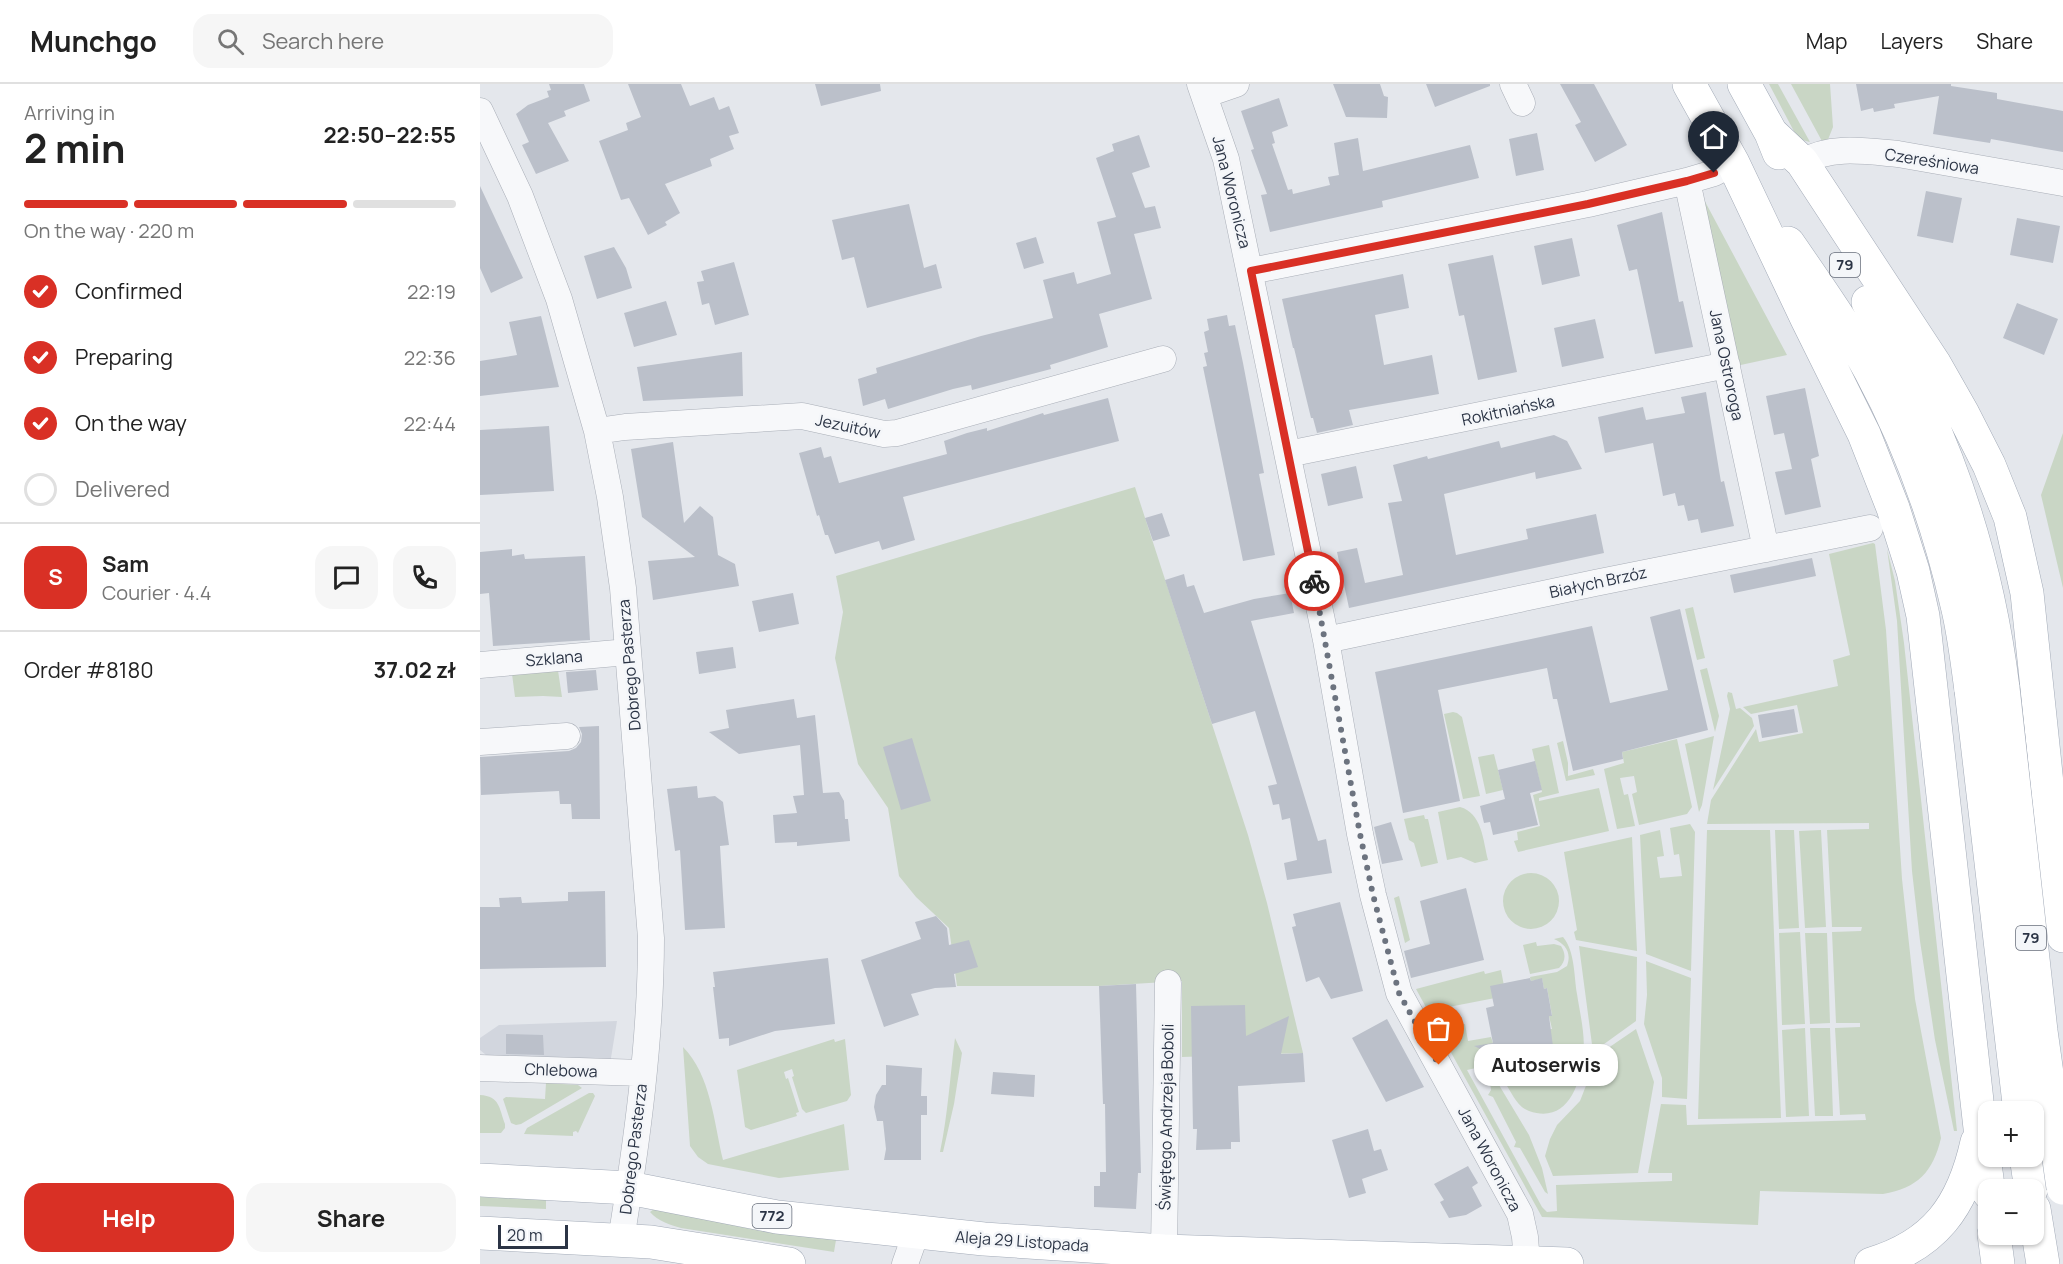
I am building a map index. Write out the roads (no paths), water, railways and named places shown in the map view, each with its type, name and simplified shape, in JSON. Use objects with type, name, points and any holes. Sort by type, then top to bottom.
[{"type":"main road","name":"79","points":[[1689,84],[1733,163],[1830,303],[1869,369],[1893,416],[1923,487],[1943,548],[1958,607],[1987,689],[2041,1031],[2063,1188]]},
{"type":"main road","name":"79","points":[[1744,84],[1771,133],[1785,170],[1886,330],[1917,389],[1961,498],[1981,565],[1994,628],[1987,689],[2019,1101]]},
{"type":"main road","points":[[1771,133],[1802,162],[1934,363],[1989,465],[2010,517],[2027,593],[2063,936]]},
{"type":"main road","points":[[1733,163],[1864,434],[1893,508],[1913,571],[1923,616],[1978,1112]]},
{"type":"main road","points":[[1974,1079],[2063,1068]]},
{"type":"main road","points":[[1871,1264],[1899,1255],[1916,1245],[1942,1222],[1966,1181],[1978,1136]]},
{"type":"main road","name":"Aleja 29 Listopada","points":[[480,1180],[629,1188],[777,1217],[984,1239],[1164,1251],[1567,1264]]},
{"type":"main road","points":[[480,1233],[680,1245],[789,1264]]},
{"type":"main road","points":[[1995,1245],[1998,1264]]},
{"type":"main road","points":[[2040,1245],[2043,1264]]},
{"type":"street","points":[[1202,90],[1236,84]]},
{"type":"street","name":"Jana Woronicza","points":[[1202,90],[1227,159],[1326,640],[1360,834],[1373,895],[1399,993],[1520,1214],[1527,1264]]},
{"type":"street","name":"Dobrego Pasterza","points":[[480,111],[520,196],[559,299],[597,431],[623,588],[651,938],[651,969],[643,1073],[621,1240]]},
{"type":"street","name":"Czereśniowa","points":[[1802,162],[1824,152],[1898,154],[2063,183]]},
{"type":"street","points":[[1251,271],[1588,204],[1687,181],[1714,173],[1733,163]]},
{"type":"street","name":"Jana Ostroroga","points":[[1687,181],[1766,549]]},
{"type":"street","name":"Jezuitów","points":[[597,431],[625,427],[802,416],[874,432],[897,433],[1163,358]]},
{"type":"street","name":"Rokitniańska","points":[[1288,454],[1727,365]]},
{"type":"street","name":"Białych Brzóz","points":[[1326,640],[1870,528]]},
{"type":"street","name":"Szklana","points":[[480,665],[628,652]]},
{"type":"street","points":[[480,742],[567,736]]},
{"type":"street","name":"Świętego Andrzeja Boboli","points":[[1164,1251],[1168,983]]},
{"type":"street","name":"Chlebowa","points":[[480,1068],[643,1073]]},
{"type":"street","points":[[905,1264],[916,1233]]},
{"type":"street","points":[[916,1233],[925,1264]]},
{"type":"place","name":"Autoserwis","points":[[1439,1065]]}]
